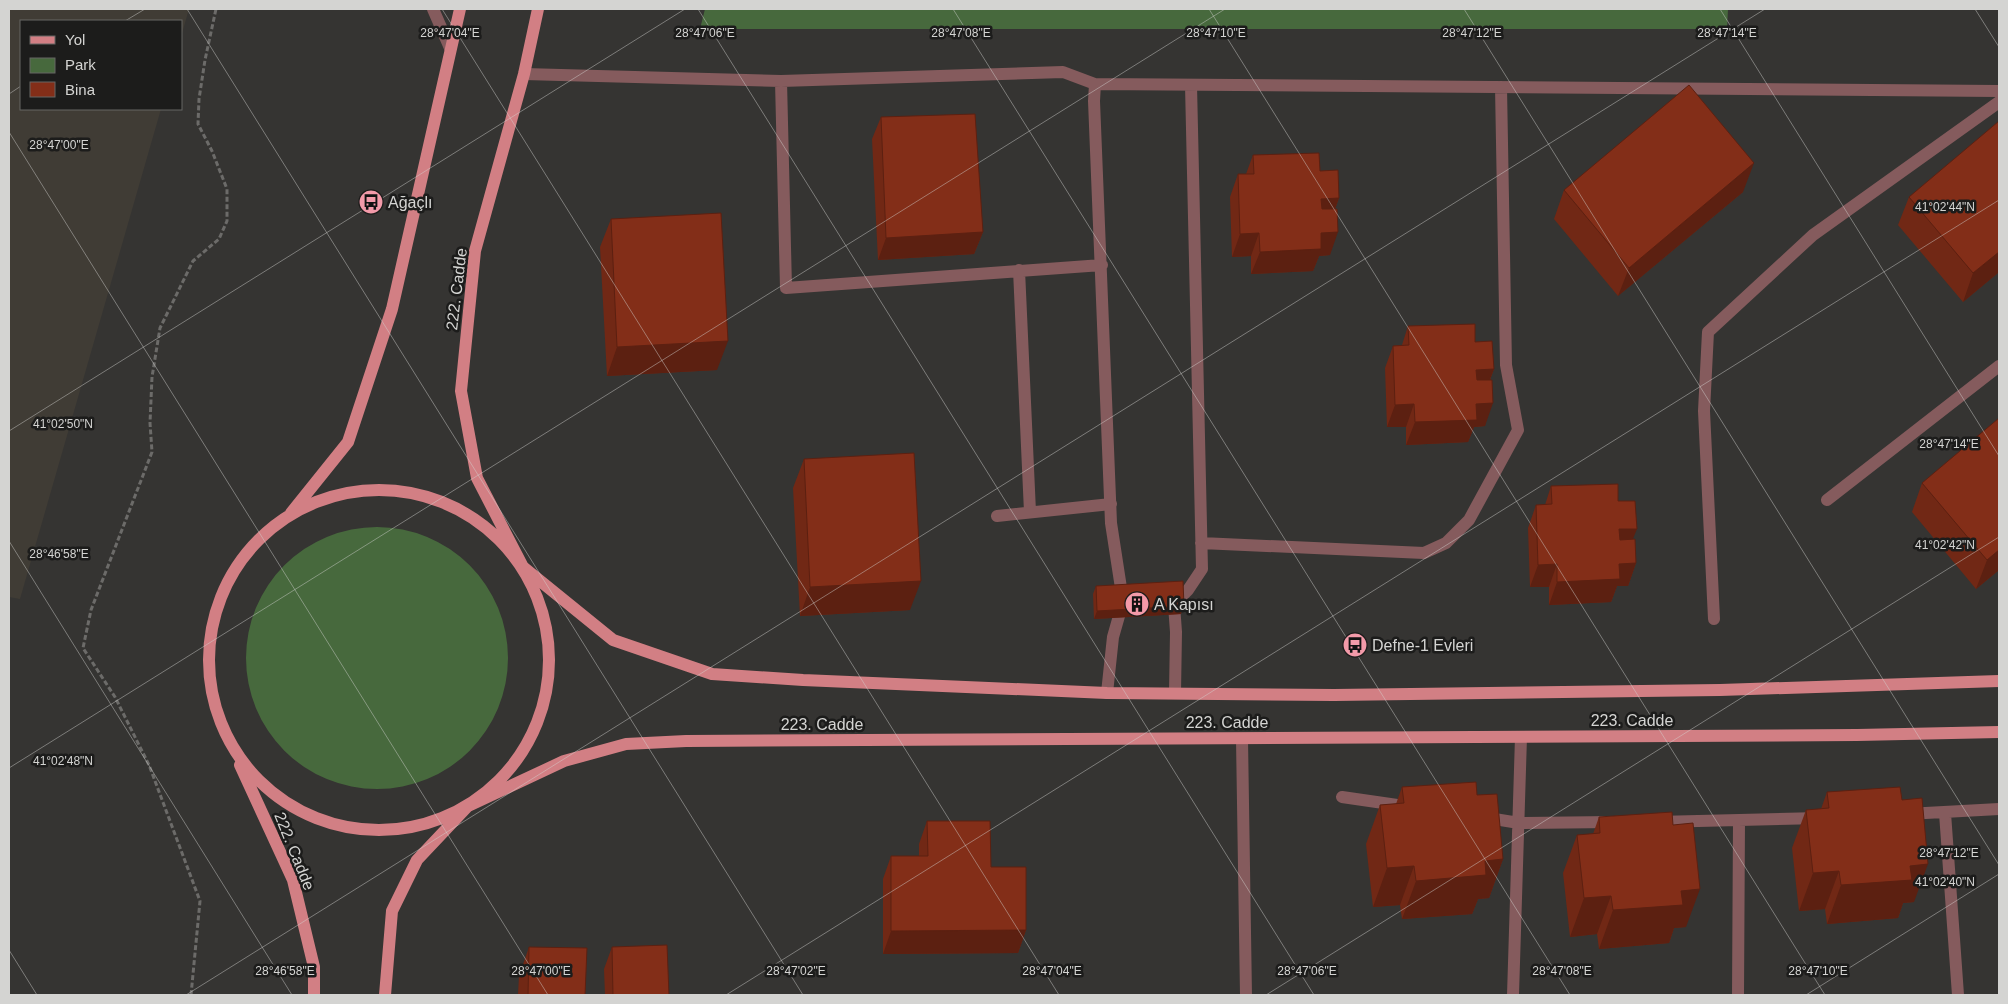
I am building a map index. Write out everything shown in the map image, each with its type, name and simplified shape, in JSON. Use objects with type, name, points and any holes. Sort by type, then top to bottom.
[{"type":"main road","points":[[290,515],[348,442],[392,309],[460,9]]},
{"type":"main road","name":"222. Cadde","points":[[523,567],[477,478],[461,391],[475,251],[524,74],[538,9]]},
{"type":"main road","points":[[290,515],[338,494],[391,490],[442,502],[488,528],[523,567],[544,617],[550,671],[537,724],[510,771],[468,806],[417,860],[392,911],[385,995]]},
{"type":"main road","name":"222. Cadde","points":[[290,515],[248,550],[220,597],[208,650],[213,704],[293,880],[314,967],[314,995]]},
{"type":"main road","name":"223. Cadde","points":[[523,567],[613,640],[712,674],[813,681],[1106,693],[1334,695],[1660,691],[1999,681]]},
{"type":"main road","name":"223. Cadde","points":[[468,806],[564,761],[626,744],[686,741],[1857,735],[1999,732]]},
{"type":"main road","points":[[235,753],[270,793],[315,819],[366,831],[419,826],[468,806]]},
{"type":"street","points":[[432,9],[450,48]]},
{"type":"street","points":[[524,74],[780,81],[1063,72],[1095,84],[1999,91]]},
{"type":"street","points":[[780,81],[786,288],[1102,265]]},
{"type":"street","points":[[1095,84],[1094,101],[1111,523],[1123,602],[1113,638],[1106,693]]},
{"type":"street","points":[[1157,606],[1174,605],[1188,590],[1202,569],[1191,85]]},
{"type":"street","points":[[1201,543],[1424,553],[1446,543],[1468,520],[1518,430],[1506,365],[1501,87]]},
{"type":"street","points":[[1714,619],[1704,411],[1708,332],[1813,235],[1999,102]]},
{"type":"street","points":[[1019,270],[1030,512]]},
{"type":"street","points":[[1828,500],[1999,366]]},
{"type":"street","points":[[997,516],[1111,504]]},
{"type":"street","points":[[1123,602],[1139,604]]},
{"type":"street","points":[[1174,605],[1176,693]]},
{"type":"street","points":[[1513,995],[1522,737]]},
{"type":"street","points":[[1242,738],[1246,995]]},
{"type":"street","points":[[1342,796],[1421,808]]},
{"type":"street","points":[[1896,815],[1999,809]]},
{"type":"street","points":[[1944,813],[1958,995]]},
{"type":"street","points":[[1470,816],[1519,823],[1629,822]]},
{"type":"street","points":[[1649,822],[1837,817]]},
{"type":"street","points":[[1738,995],[1739,821]]},
{"type":"path","points":[[191,995],[200,901],[150,765],[115,697],[83,648],[91,610],[152,452],[150,423],[152,377],[160,328],[192,261],[219,239],[227,221],[227,189],[212,151],[198,124],[199,99],[205,60],[216,9]]},
{"type":"shaded area","points":[[9,9],[189,9],[182,34],[182,20],[20,20],[20,110],[161,110],[20,599],[9,597]]},
{"type":"green space","points":[[705,9],[1728,9],[1727,29],[700,29]]},
{"type":"green space","points":[[377,527],[402,530],[427,537],[450,549],[478,575],[486,585],[498,608],[505,633],[508,658],[505,683],[498,708],[486,731],[460,759],[450,767],[427,779],[402,786],[377,789],[352,786],[327,779],[304,767],[276,741],[268,731],[256,708],[249,683],[246,658],[249,633],[256,608],[268,585],[294,557],[304,549],[327,537],[352,530]]},
{"type":"building","points":[[1689,85],[1754,163],[1629,268],[1564,190]]},
{"type":"building","points":[[975,114],[983,232],[886,238],[881,117]]},
{"type":"building","points":[[1999,121],[1999,252],[1973,273],[1909,197]]},
{"type":"building","points":[[1319,153],[1320,171],[1338,170],[1339,198],[1321,199],[1322,209],[1337,209],[1338,232],[1321,233],[1321,249],[1260,252],[1259,233],[1240,234],[1238,174],[1254,174],[1253,155]]},
{"type":"building","points":[[721,213],[728,341],[617,347],[611,219]]},
{"type":"building","points":[[1475,324],[1475,342],[1492,341],[1494,369],[1476,370],[1477,380],[1492,380],[1493,403],[1476,404],[1477,420],[1415,422],[1414,404],[1395,405],[1393,346],[1409,345],[1408,326]]},
{"type":"building","points":[[1999,418],[1999,550],[1987,560],[1922,483]]},
{"type":"building","points":[[914,453],[921,581],[810,587],[804,459]]},
{"type":"building","points":[[1618,484],[1618,501],[1635,501],[1637,529],[1619,529],[1620,540],[1635,539],[1636,563],[1619,564],[1620,579],[1557,582],[1557,564],[1538,565],[1536,505],[1552,504],[1551,486]]},
{"type":"building","name":"A Kapısı","points":[[1183,581],[1184,606],[1097,611],[1096,586]]},
{"type":"building","points":[[1476,782],[1477,795],[1497,794],[1503,859],[1485,861],[1486,875],[1416,881],[1414,866],[1387,868],[1380,805],[1404,803],[1402,787]]},
{"type":"building","points":[[1900,787],[1902,800],[1922,798],[1928,864],[1910,866],[1912,880],[1841,885],[1839,871],[1813,873],[1806,810],[1829,808],[1827,792]]},
{"type":"building","points":[[1672,812],[1673,825],[1693,823],[1700,889],[1681,891],[1683,905],[1613,910],[1611,896],[1584,898],[1577,835],[1600,833],[1599,817]]},
{"type":"building","points":[[927,821],[990,821],[991,867],[1026,867],[1026,930],[891,931],[891,856],[928,856]]},
{"type":"building","points":[[667,945],[669,995],[613,995],[612,947]]},
{"type":"building","points":[[529,947],[587,948],[585,995],[528,995]]},
{"type":"place","name":"Ağaçlı","points":[[371,202]]},
{"type":"place","name":"A Kapısı","points":[[1137,604]]},
{"type":"place","name":"Defne-1 Evleri","points":[[1355,645]]}]
